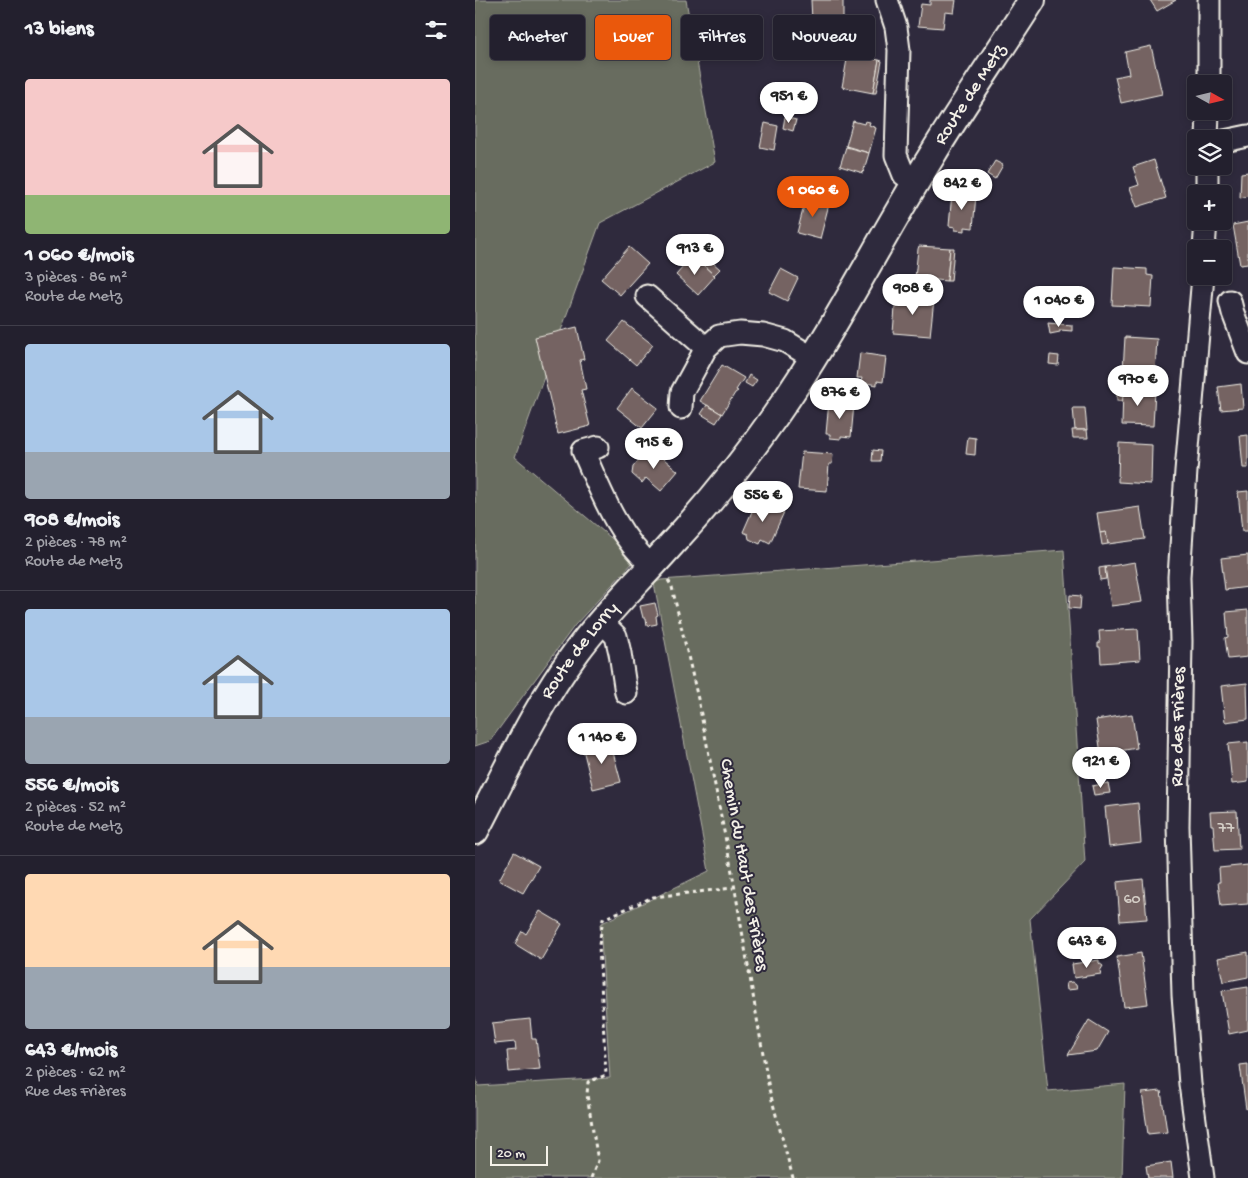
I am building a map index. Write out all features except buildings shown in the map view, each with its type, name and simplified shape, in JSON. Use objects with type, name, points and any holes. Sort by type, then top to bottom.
[{"type":"main road","name":"Route de Metz","points":[[654,563],[699,514],[739,465],[775,416],[813,358],[930,157],[1032,0]]},
{"type":"main road","name":"Route de Lorry","points":[[475,831],[526,731],[550,689],[601,621],[654,563]]},
{"type":"street","points":[[887,0],[896,27],[899,50],[896,155],[905,175],[916,182]]},
{"type":"street","points":[[1209,0],[1209,75]]},
{"type":"street","points":[[1232,139],[1248,136]]},
{"type":"street","name":"Rue des Frières","points":[[1202,285],[1179,577],[1181,641],[1178,826],[1183,995],[1190,1084],[1203,1178]]},
{"type":"street","points":[[647,296],[706,348]]},
{"type":"street","points":[[1201,300],[1239,299],[1233,313],[1248,353]]},
{"type":"street","points":[[681,408],[682,392],[706,348],[719,336],[740,333],[763,335],[785,341],[813,358]]},
{"type":"street","points":[[598,447],[583,451],[621,532],[630,544],[654,563]]},
{"type":"street","points":[[601,621],[616,636],[626,693]]},
{"type":"path","name":"Chemin du Haut des Frières","points":[[654,563],[672,587],[698,699],[734,888],[769,1090],[793,1178]]},
{"type":"path","points":[[591,1178],[598,1161],[587,1095],[588,1082],[606,1075],[599,945],[603,919],[653,897],[734,888]]},
{"type":"green space","points":[[475,0],[686,0],[689,15],[681,15],[681,60],[697,60],[715,162],[600,223],[515,457],[636,559],[575,625],[490,741],[475,746]]},
{"type":"green space","points":[[1064,550],[1085,862],[1030,919],[1048,1091],[1125,1084],[1122,1178],[475,1178],[475,1074],[478,1086],[610,1078],[600,924],[709,871],[654,583],[661,580]]}]
